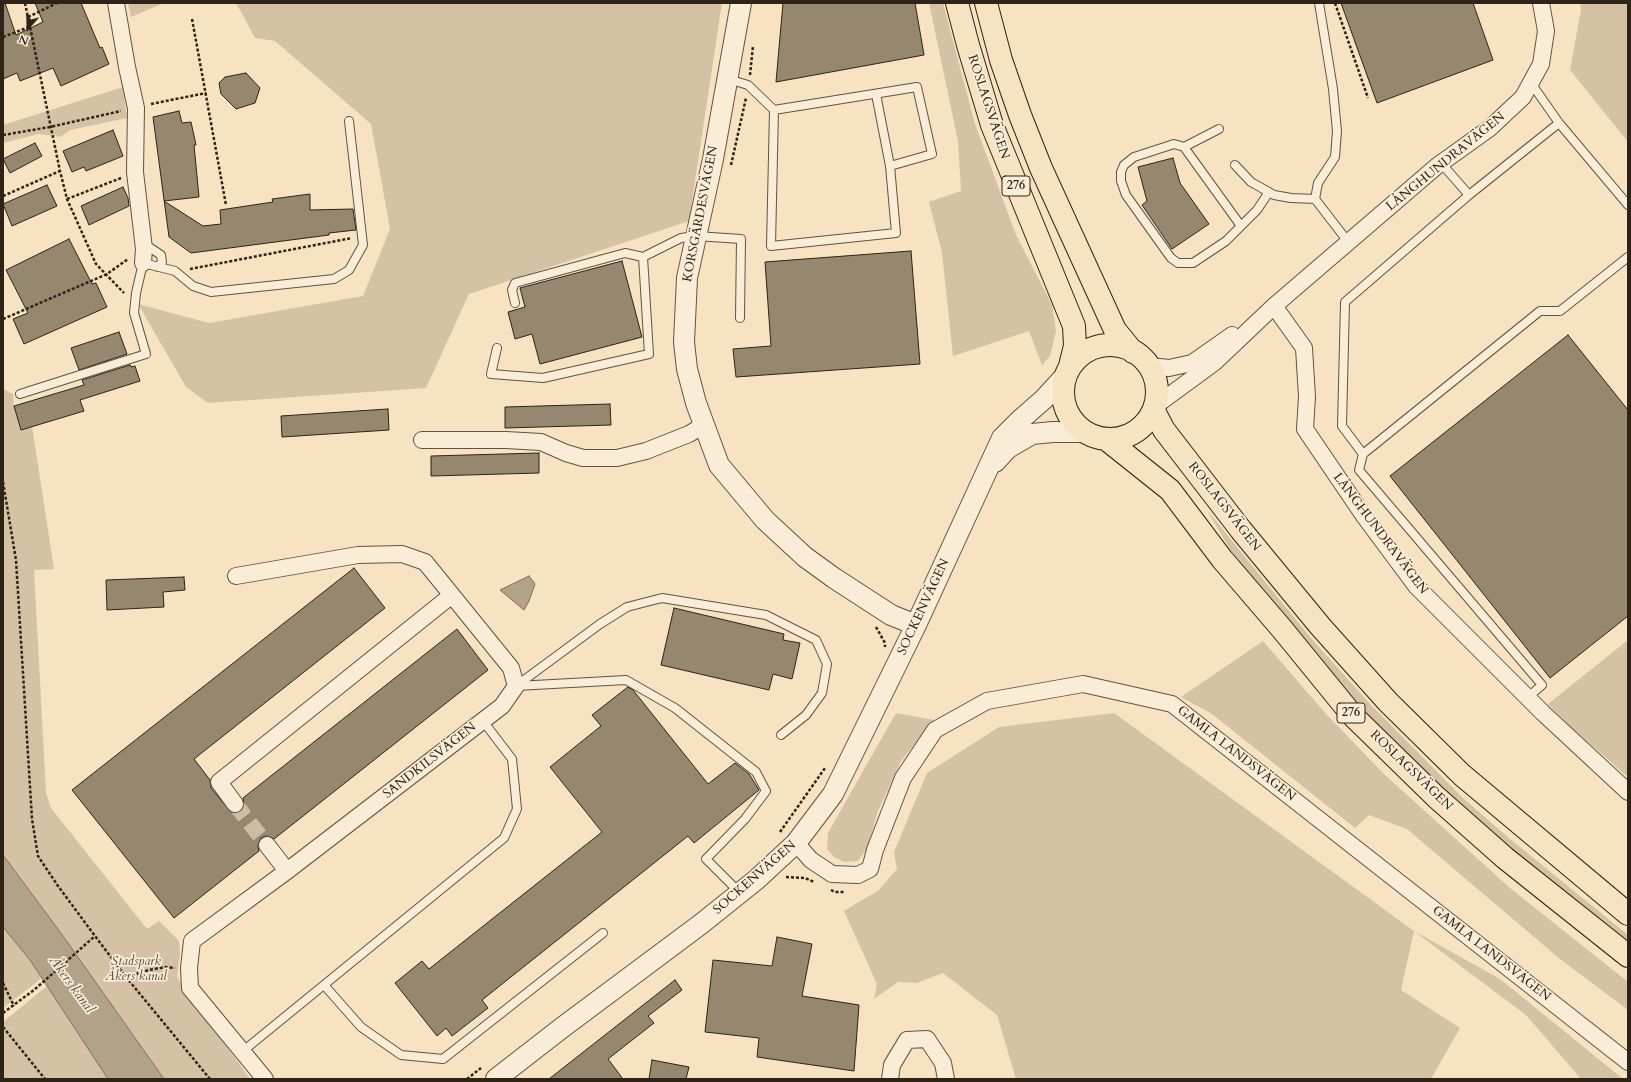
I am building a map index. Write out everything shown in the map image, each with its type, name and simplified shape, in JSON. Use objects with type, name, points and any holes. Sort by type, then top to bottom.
[{"type":"main road","name":"ROSLAGSVÄGEN","points":[[957,3],[992,125],[1074,326],[1075,346],[1068,371]]},
{"type":"main road","name":"ROSLAGSVÄGEN","points":[[986,3],[1001,60],[1020,115],[1041,168],[1115,330],[1141,359]]},
{"type":"main road","points":[[1114,346],[1124,348],[1141,359],[1156,385],[1154,409],[1145,424],[1137,431],[1117,439],[1095,437],[1085,432],[1069,417],[1065,407],[1063,390],[1068,371],[1077,358],[1094,348],[1114,346]]},
{"type":"main road","name":"ROSLAGSVÄGEN","points":[[1154,409],[1164,430],[1241,530],[1320,626],[1388,702],[1462,775],[1628,914]]},
{"type":"main road","name":"ROSLAGSVÄGEN","points":[[1106,439],[1170,490],[1222,559],[1282,629],[1353,716],[1436,797],[1505,858],[1628,956]]},
{"type":"street","points":[[116,3],[136,108],[135,172],[147,256]]},
{"type":"street","name":"KORSGÄRDESVÄGEN","points":[[741,3],[713,159],[687,278],[684,342],[687,369],[696,403],[719,465],[765,520],[805,557],[871,603],[891,615],[916,625]]},
{"type":"street","name":"LÅNGHUNDRAVÄGEN","points":[[1154,409],[1215,362],[1318,267],[1441,163],[1490,128],[1523,97],[1541,64],[1546,31],[1541,3]]},
{"type":"street","name":"LÅNGHUNDRAVÄGEN","points":[[1141,359],[1169,368],[1192,363],[1274,306]]},
{"type":"street","name":"LÅNGHUNDRAVÄGEN","points":[[1274,306],[1304,348],[1307,397],[1305,429],[1364,516],[1416,586],[1527,698],[1628,792]]},
{"type":"street","name":"SOCKENVÄGEN","points":[[491,1072],[740,893],[796,843],[834,794],[916,625],[1002,438],[1044,399],[1068,371]]},
{"type":"street","points":[[422,440],[506,440],[541,442],[566,453],[583,458],[617,458],[646,451],[689,434],[704,425]]},
{"type":"street","name":"SOCKENVÄGEN","points":[[986,472],[1008,448],[1032,434],[1085,432]]},
{"type":"street","points":[[236,576],[358,555],[402,554],[425,562],[511,668],[516,686]]},
{"type":"street","points":[[236,804],[219,782],[452,596]]},
{"type":"street","name":"GAMLA LANDSVÄGEN","points":[[796,843],[811,860],[832,874],[858,875],[870,869],[875,850],[903,778],[935,730],[987,701],[1083,684],[1172,704],[1628,1062]]},
{"type":"street","name":"SANDKILSVÄGEN","points":[[265,1079],[190,988],[192,941],[287,871],[483,721],[502,706],[516,686]]},
{"type":"street","points":[[267,845],[287,871]]},
{"type":"street","points":[[890,1079],[892,1065],[907,1040],[927,1040],[943,1063],[946,1079]]},
{"type":"lane","points":[[1319,3],[1333,89],[1337,131],[1335,157],[1318,183],[1315,199],[1349,242]]},
{"type":"lane","points":[[727,79],[748,84],[774,110],[771,246],[896,233],[890,166],[876,94]]},
{"type":"lane","points":[[1531,83],[1559,123],[1628,205]]},
{"type":"lane","points":[[774,110],[917,87],[932,154],[890,166]]},
{"type":"lane","points":[[20,394],[146,354],[134,313],[135,303],[147,256],[175,271],[193,286],[212,292],[334,279],[349,270],[363,245],[350,121]]},
{"type":"lane","points":[[1363,454],[1342,426],[1345,302],[1469,195],[1559,123]]},
{"type":"lane","points":[[1184,147],[1219,129]]},
{"type":"lane","points":[[1241,226],[1184,147],[1174,144],[1134,157],[1124,165],[1121,172],[1121,181],[1126,195],[1171,258],[1178,263],[1193,263],[1226,241],[1241,226],[1257,210],[1269,192]]},
{"type":"lane","points":[[1441,163],[1469,195]]},
{"type":"lane","points":[[1235,165],[1251,182],[1274,195],[1291,198],[1315,199]]},
{"type":"lane","points":[[515,303],[512,290],[515,283],[625,253],[643,257],[681,238],[696,236],[741,239],[740,318]]},
{"type":"lane","points":[[497,348],[490,374],[543,378],[649,354],[643,257]]},
{"type":"lane","points":[[1527,698],[1542,685],[1359,470],[1363,454],[1540,311],[1560,311],[1628,257]]},
{"type":"lane","points":[[516,686],[600,624],[627,607],[662,598],[766,615],[816,640],[827,664],[822,693],[806,715],[781,735]]},
{"type":"lane","points":[[516,686],[626,680],[675,708],[756,772],[766,791],[745,819],[706,859],[740,893]]},
{"type":"lane","points":[[243,1051],[504,838],[517,809],[512,759],[483,721]]},
{"type":"lane","points":[[324,985],[361,1027],[401,1055],[443,1059],[604,933]]},
{"type":"path","points":[[25,3],[50,127],[68,199],[96,264],[107,274],[123,293],[135,303]]},
{"type":"path","points":[[28,18],[57,3]]},
{"type":"path","points":[[1335,3],[1368,98]]},
{"type":"path","points":[[192,19],[226,205]]},
{"type":"path","points":[[3,36],[29,27]]},
{"type":"path","points":[[730,170],[743,117],[751,67],[753,39]]},
{"type":"path","points":[[3,135],[50,127],[206,93]]},
{"type":"path","points":[[3,196],[60,171]]},
{"type":"path","points":[[68,199],[135,172]]},
{"type":"path","points":[[175,271],[362,236]]},
{"type":"path","points":[[3,319],[147,256]]},
{"type":"path","points":[[3,482],[16,560],[32,820],[38,856],[58,886],[126,977],[210,1079]]},
{"type":"path","points":[[871,603],[867,617],[877,628],[885,643],[884,650]]},
{"type":"path","points":[[778,835],[828,761]]},
{"type":"path","points":[[805,878],[817,884]]},
{"type":"path","points":[[829,889],[835,892],[848,892]]},
{"type":"path","points":[[3,1013],[34,990],[95,936]]},
{"type":"path","points":[[126,977],[165,967],[190,968]]},
{"type":"path","points":[[3,983],[14,1006]]},
{"type":"path","points":[[3,1027],[45,1079]]},
{"type":"path","points":[[467,1079],[491,1072]]},
{"type":"green space","points":[[128,3],[164,3],[131,17]]},
{"type":"green space","points":[[235,3],[722,3],[689,221],[469,294],[426,388],[208,403],[186,387],[138,304],[209,323],[363,296],[390,229],[371,124],[275,41],[255,38]]},
{"type":"green space","points":[[929,3],[943,3],[975,124],[1016,235],[1052,305],[1056,331],[1050,356],[1042,365],[1029,331],[953,356],[942,253],[929,202],[961,191],[958,141]]},
{"type":"green space","points":[[1580,3],[1628,3],[1628,142],[1570,70],[1581,10]]},
{"type":"green space","points":[[123,87],[127,118],[70,130],[60,137],[39,134],[3,143],[3,125]]},
{"type":"green space","name":"Stadspark Åkers kanal","points":[[3,389],[13,394],[14,406],[21,430],[32,426],[54,569],[34,570],[46,793],[51,808],[147,929],[159,921],[179,941],[180,953],[177,977],[250,1079],[164,1079],[63,936],[3,855]]},
{"type":"green space","points":[[1207,510],[1310,637],[1371,705],[1464,799],[1509,838],[1628,935],[1628,945],[1453,802],[1399,747],[1332,677],[1270,604],[1228,546]]},
{"type":"green space","points":[[1628,640],[1628,777],[1571,727],[1548,704]]},
{"type":"green space","points":[[1263,641],[1327,715],[1385,775],[1510,888],[1628,982],[1628,1010],[1560,959],[1407,829],[1369,815],[1355,828],[1212,714],[1181,697]]},
{"type":"green space","points":[[896,713],[934,720],[901,761],[877,813],[868,847],[858,861],[844,862],[834,857],[827,849],[828,833]]},
{"type":"green space","points":[[1114,713],[1414,931],[1401,990],[1460,1028],[1431,1079],[1016,1079],[997,1015],[943,973],[917,983],[898,982],[874,999],[877,984],[844,911],[879,890],[897,869],[894,852],[927,773],[999,727]]},
{"type":"green space","points":[[3,927],[30,960],[42,978],[3,1008]]},
{"type":"green space","points":[[1414,931],[1500,979],[1623,1079],[1581,1079],[1526,1015]]},
{"type":"green space","points":[[47,986],[108,1079],[4,1079],[3,1022]]},
{"type":"water","points":[[529,576],[535,584],[524,610],[500,590]]},
{"type":"water","name":"Åkers kanal","points":[[3,855],[63,936],[164,1079],[108,1079],[30,960],[3,927]]},
{"type":"building","points":[[3,3],[5,3],[16,35],[43,22],[35,3],[81,3],[100,48],[102,47],[109,64],[61,86],[53,68],[20,81],[17,73],[3,79]]},
{"type":"building","points":[[783,3],[915,3],[924,55],[776,82]]},
{"type":"building","points":[[1341,3],[1473,3],[1493,60],[1377,103]]},
{"type":"building","points":[[246,73],[260,88],[255,103],[236,109],[221,94],[219,83],[225,77]]},
{"type":"building","points":[[179,111],[182,123],[191,122],[196,145],[194,145],[199,197],[164,201],[153,117]]},
{"type":"building","points":[[113,130],[123,156],[86,171],[84,167],[72,172],[63,151]]},
{"type":"building","points":[[35,143],[42,156],[10,173],[3,159]]},
{"type":"building","points":[[1173,158],[1180,183],[1209,224],[1172,249],[1142,205],[1147,201],[1138,167]]},
{"type":"building","points":[[47,185],[57,206],[12,226],[3,204]]},
{"type":"building","points":[[123,187],[128,198],[129,206],[89,225],[81,206]]},
{"type":"building","points":[[310,194],[310,210],[353,209],[356,230],[329,233],[329,235],[191,253],[169,237],[164,201],[203,226],[221,224],[220,210],[273,202],[272,199]]},
{"type":"building","points":[[69,239],[92,284],[96,283],[107,307],[24,344],[13,319],[28,313],[6,270]]},
{"type":"building","points":[[911,251],[920,364],[736,377],[733,349],[771,346],[765,262]]},
{"type":"building","points":[[622,261],[642,337],[540,364],[532,334],[515,339],[508,312],[525,307],[520,288]]},
{"type":"building","points":[[119,332],[127,354],[79,370],[71,348]]},
{"type":"building","points":[[1568,335],[1628,410],[1628,616],[1550,678],[1390,476]]},
{"type":"building","points":[[130,365],[131,367],[135,366],[140,381],[80,400],[84,411],[21,430],[14,406],[84,385],[82,380]]},
{"type":"building","points":[[610,404],[611,425],[505,428],[505,407]]},
{"type":"building","points":[[388,409],[389,430],[282,437],[281,416]]},
{"type":"building","points":[[539,453],[539,473],[431,476],[431,456]]},
{"type":"building","points":[[354,568],[385,608],[194,759],[210,780],[211,788],[231,812],[236,813],[241,811],[244,803],[243,798],[457,629],[488,670],[274,839],[266,836],[261,838],[258,846],[259,851],[174,918],[72,790]]},
{"type":"building","points":[[184,577],[185,590],[163,592],[164,607],[107,610],[106,580]]},
{"type":"building","points":[[674,608],[784,634],[783,640],[800,643],[792,679],[773,674],[769,690],[661,665]]},
{"type":"building","points":[[628,687],[633,690],[708,784],[735,763],[749,774],[759,790],[694,843],[688,836],[482,1000],[488,1008],[452,1036],[446,1028],[437,1036],[395,983],[422,961],[429,969],[602,832],[550,767],[601,726],[592,715]]},
{"type":"building","points":[[777,937],[812,944],[802,996],[859,1005],[854,1071],[757,1057],[759,1038],[705,1032],[713,960],[772,966]]},
{"type":"building","points":[[675,980],[682,990],[648,1016],[654,1023],[608,1059],[623,1079],[549,1079]]},
{"type":"building","points":[[652,1060],[689,1067],[686,1079],[649,1079]]},
{"type":"tunnel","points":[[235,804],[267,845]]}]
